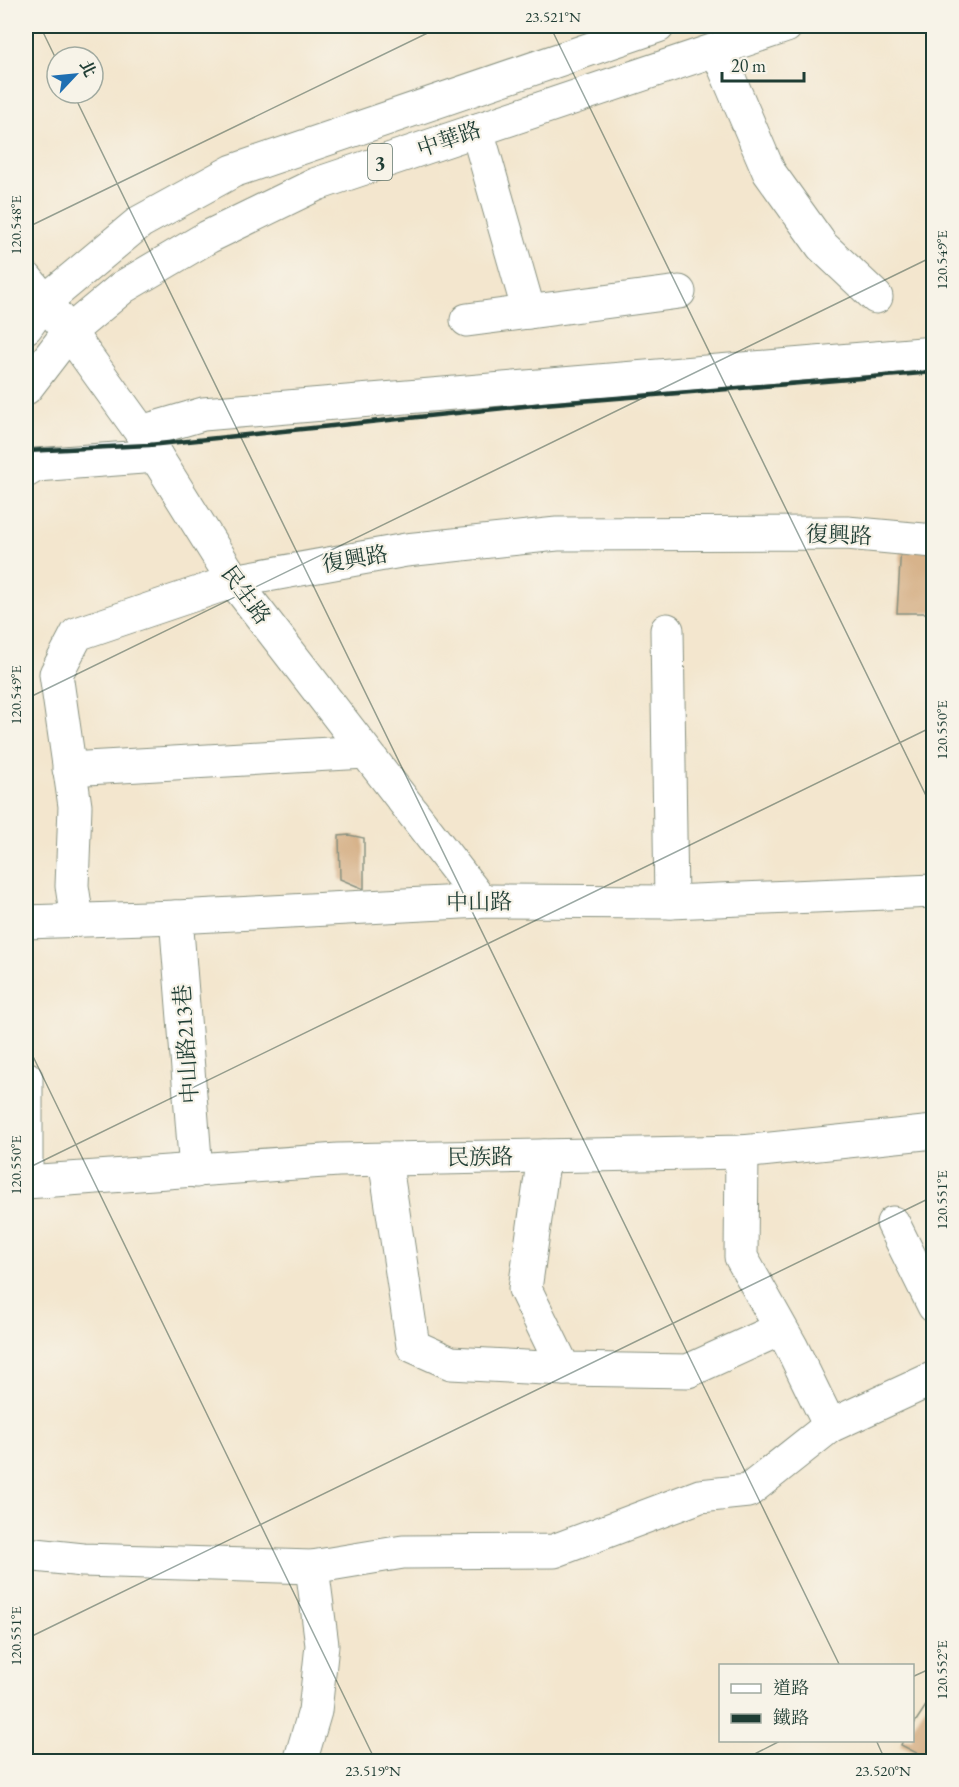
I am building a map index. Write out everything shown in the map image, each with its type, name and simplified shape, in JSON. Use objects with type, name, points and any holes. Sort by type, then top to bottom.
[{"type":"street","name":"中華路","points":[[32,302],[140,222],[233,171],[658,26]]},
{"type":"street","name":"中華路","points":[[26,388],[69,332],[123,287],[208,237],[317,184],[786,26]]},
{"type":"street","points":[[717,50],[769,172],[822,246],[876,297]]},
{"type":"street","points":[[477,130],[529,312]]},
{"type":"street","points":[[467,320],[679,292]]},
{"type":"street","name":"民生路","points":[[32,302],[69,332],[149,444],[234,581],[481,901]]},
{"type":"street","points":[[26,471],[36,465],[149,444],[203,414],[933,353]]},
{"type":"street","name":"復興路","points":[[77,919],[72,886],[75,806],[56,674],[77,634],[234,581],[406,550],[557,534],[847,533],[933,541]]},
{"type":"street","points":[[667,630],[671,902]]},
{"type":"street","points":[[69,768],[365,752]]},
{"type":"street","name":"中山路","points":[[26,922],[176,917],[481,901],[671,902],[933,891]]},
{"type":"street","name":"中山路213巷","points":[[176,917],[196,1171]]},
{"type":"street","points":[[26,1078],[26,1182]]},
{"type":"street","name":"民族路","points":[[26,1182],[338,1160],[742,1152],[933,1132]]},
{"type":"street","points":[[742,1152],[741,1257],[831,1426]]},
{"type":"street","points":[[544,1156],[525,1289],[564,1369]]},
{"type":"street","points":[[385,1159],[413,1346],[451,1363],[564,1369],[688,1371],[780,1329]]},
{"type":"street","points":[[893,1223],[933,1306]]},
{"type":"street","points":[[26,1554],[83,1560],[312,1567],[403,1552],[554,1551],[700,1496],[748,1491],[831,1426],[933,1378]]},
{"type":"street","points":[[300,1761],[315,1711],[322,1645],[312,1567]]},
{"type":"building","points":[[901,546],[934,547],[934,613],[897,613]]},
{"type":"building","points":[[339,836],[364,838],[364,889],[340,879]]},
{"type":"building","points":[[931,1698],[934,1699],[934,1762],[901,1745],[902,1742],[914,1742],[914,1724]]},
{"type":"railway","points":[[26,451],[149,445],[544,404],[934,372]]}]
